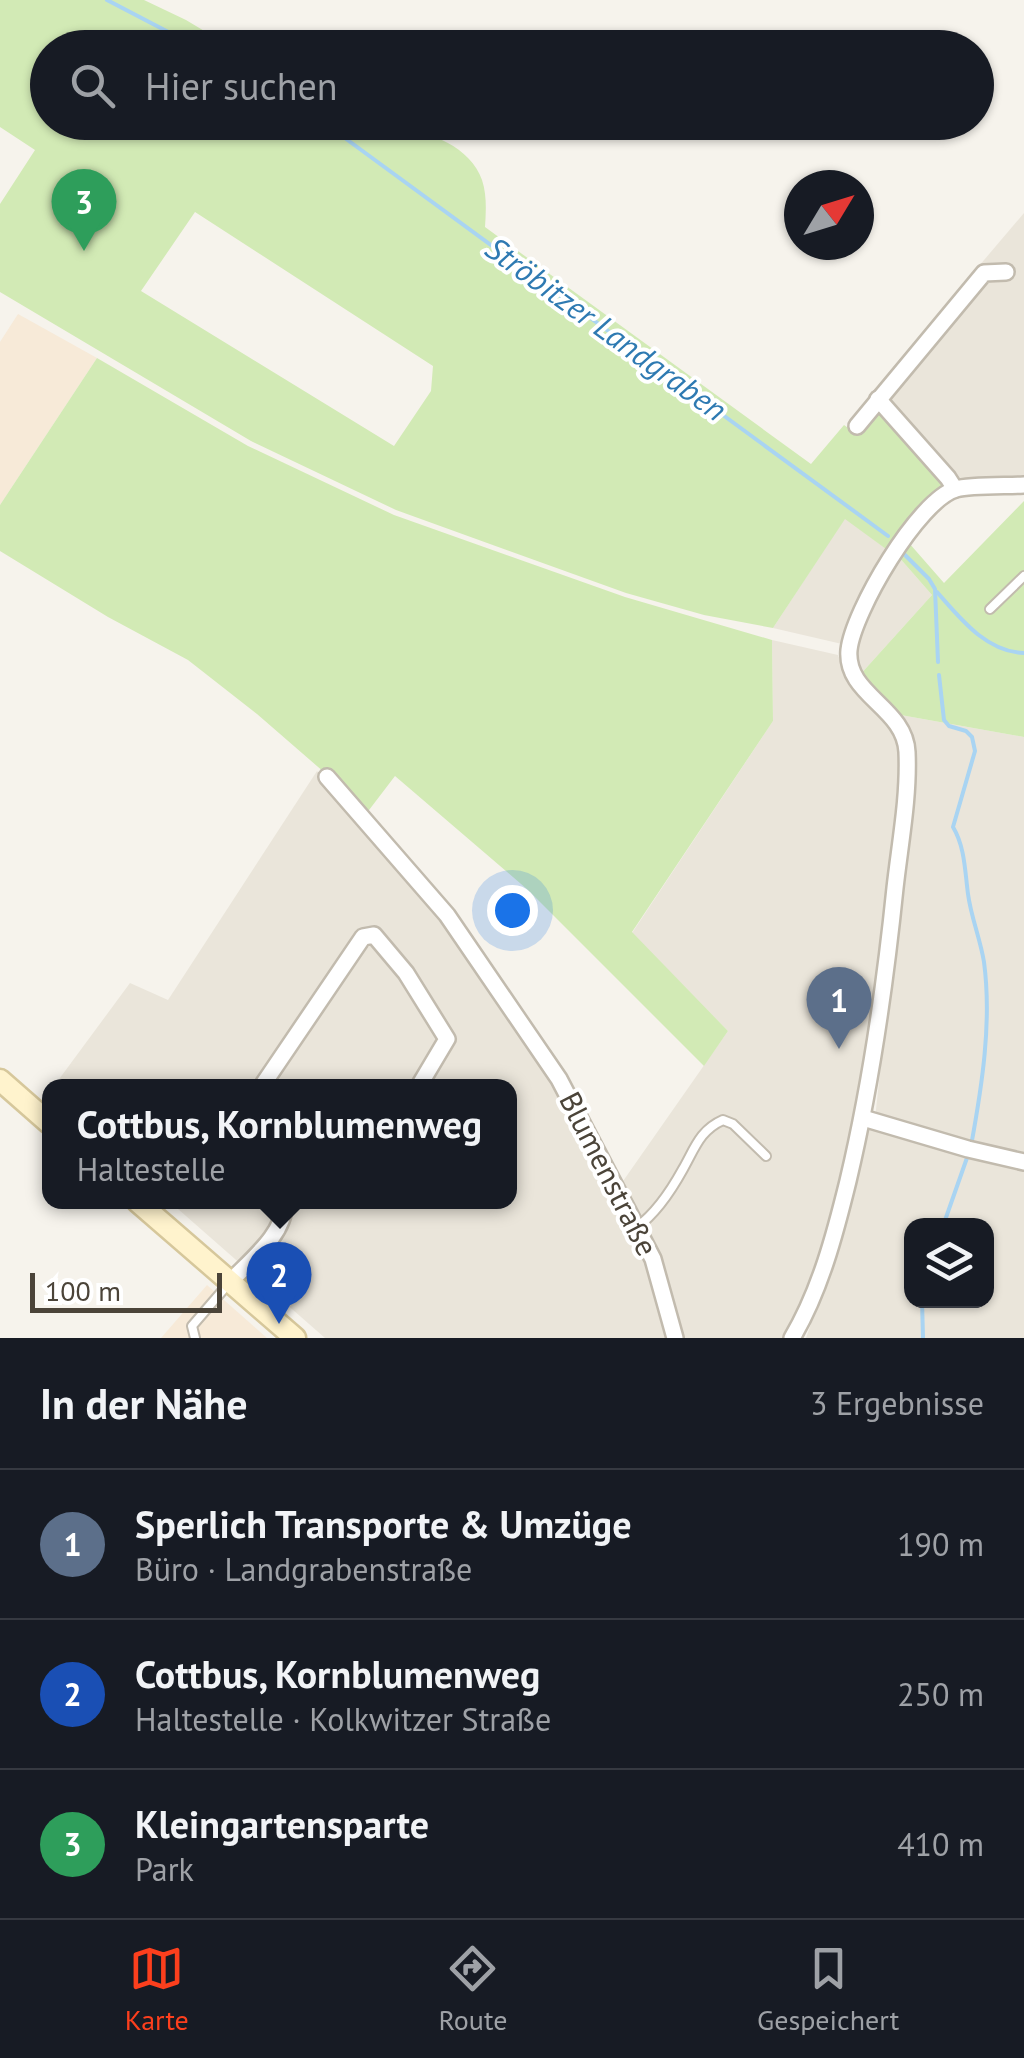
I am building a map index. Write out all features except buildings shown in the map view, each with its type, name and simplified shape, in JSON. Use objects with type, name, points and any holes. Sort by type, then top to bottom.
[{"type":"main road","points":[[0,1080],[42,1117]]},
{"type":"main road","points":[[146,1209],[295,1338]]},
{"type":"street","points":[[857,426],[984,272],[1006,272]]},
{"type":"street","points":[[878,399],[955,489]]},
{"type":"street","points":[[792,1338],[806,1315],[837,1224],[863,1118],[888,960],[906,782],[906,740],[899,724],[855,679],[849,651],[860,613],[900,542],[934,502],[955,489],[1024,485]]},
{"type":"street","name":"Blumenstraße","points":[[327,777],[447,915],[559,1079],[653,1259],[676,1338]]},
{"type":"street","points":[[267,1079],[363,937],[374,935],[406,973],[447,1039],[423,1079]]},
{"type":"street","points":[[863,1118],[1024,1162]]},
{"type":"street","points":[[230,1282],[280,1228],[285,1209]]},
{"type":"lane","points":[[990,609],[1024,576]]},
{"type":"lane","points":[[637,1227],[682,1170],[696,1141],[712,1125],[723,1120],[733,1124],[766,1156]]},
{"type":"lane","points":[[195,1338],[192,1326],[230,1282]]},
{"type":"shaded area","points":[[1024,213],[1024,485],[955,489],[871,393]]},
{"type":"shaded area","points":[[18,314],[97,358],[0,505],[0,342]]},
{"type":"shaded area","points":[[845,518],[890,552],[848,640],[842,644],[773,628]]},
{"type":"shaded area","points":[[897,555],[932,595],[858,677],[857,636]]},
{"type":"shaded area","points":[[772,640],[838,655],[848,681],[898,733],[885,955],[849,1152],[816,1264],[785,1338],[681,1338],[621,1184],[728,1031],[632,933],[773,721]]},
{"type":"shaded area","points":[[895,714],[1024,737],[1024,1156],[875,1119],[911,781]]},
{"type":"shaded area","points":[[317,771],[451,927],[561,1097],[647,1263],[667,1338],[325,1338],[178,1209],[517,1209],[517,1079],[59,1079],[130,983],[168,1000]]},
{"type":"shaded area","points":[[867,1128],[1024,1167],[1024,1338],[806,1338],[826,1281]]},
{"type":"shaded area","points":[[207,1285],[267,1338],[161,1338]]},
{"type":"green space","points":[[0,0],[144,0],[203,30],[30,30],[30,140],[442,140],[477,168],[485,192],[485,227],[811,464],[844,425],[858,435],[878,411],[946,484],[930,496],[890,552],[845,519],[773,628],[704,615],[626,593],[396,510],[251,441],[0,292],[0,204],[35,150],[0,127]],"holes":[[[195,212],[433,366],[431,391],[394,446],[141,291]]]},
{"type":"green space","points":[[97,358],[248,446],[394,515],[625,597],[772,640],[773,721],[632,932],[728,1031],[704,1066],[528,890],[395,776],[366,814],[257,714],[188,660],[0,551],[0,505]]},
{"type":"green space","points":[[1024,501],[1024,737],[895,714],[858,677],[932,595],[897,555],[909,543],[944,583]]},
{"type":"waterway","name":"Ströbitzer Landgraben","points":[[107,0],[164,30]]},
{"type":"waterway","name":"Ströbitzer Landgraben","points":[[348,140],[888,536]]},
{"type":"waterway","name":"Ströbitzer Landgraben","points":[[902,552],[935,589],[938,662]]},
{"type":"waterway","points":[[937,592],[986,640],[1024,653]]},
{"type":"waterway","name":"Ströbitzer Landgraben","points":[[939,675],[944,720],[949,726],[966,731],[972,737],[975,751],[953,827],[962,851],[986,985],[985,1054],[971,1146]]},
{"type":"waterway","name":"Ströbitzer Landgraben","points":[[946,1218],[968,1155]]},
{"type":"waterway","name":"Ströbitzer Landgraben","points":[[922,1308],[923,1338]]},
{"type":"place","name":"Kleingartensparte","points":[[84,251]]},
{"type":"place","name":"Sperlich Transporte & Umzüge","points":[[839,1049]]},
{"type":"place","name":"Cottbus, Kornblumenweg","points":[[279,1324]]}]
